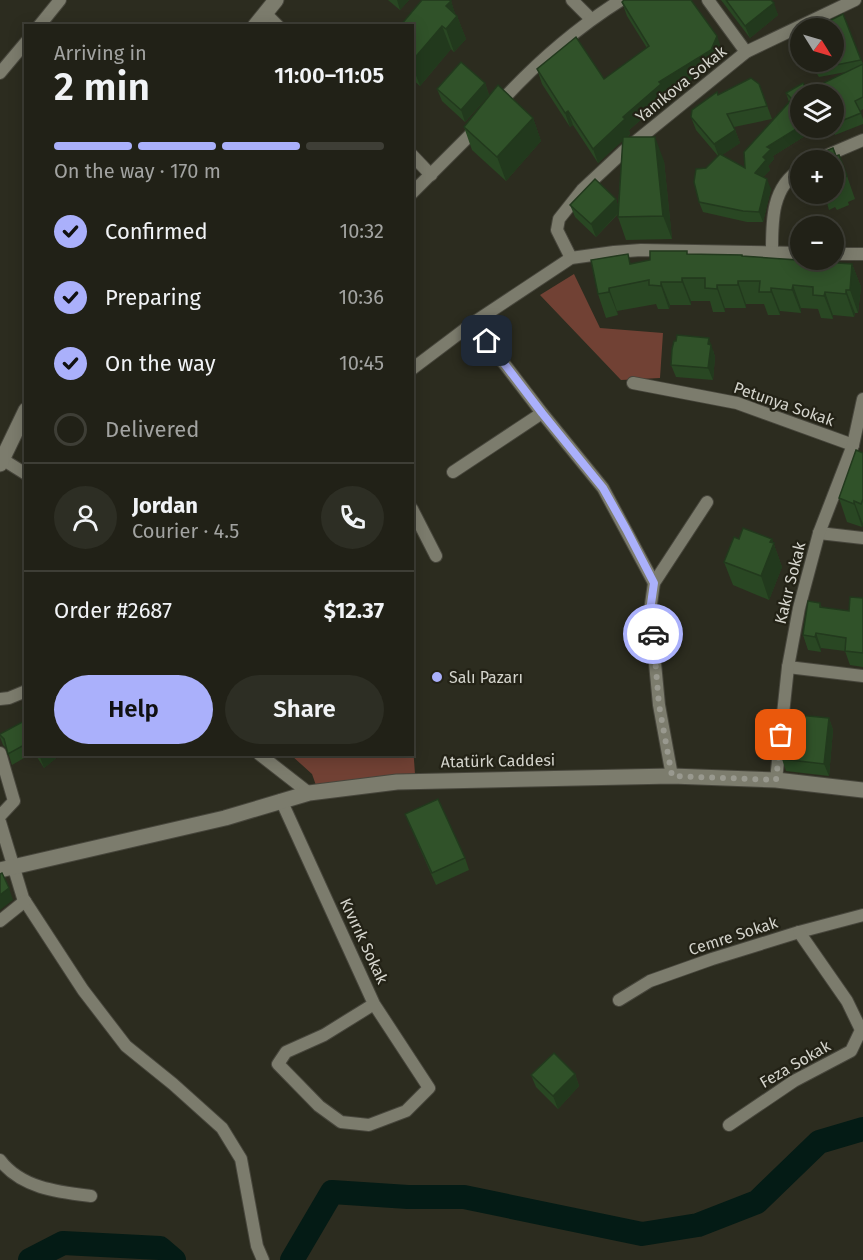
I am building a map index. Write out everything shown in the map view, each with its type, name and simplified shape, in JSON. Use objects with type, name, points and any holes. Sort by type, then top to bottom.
[{"type":"main road","points":[[257,24],[276,0]]},
{"type":"main road","points":[[1,462],[24,414]]},
{"type":"main road","name":"Atatürk Caddesi","points":[[8,869],[225,818],[309,793],[397,782],[672,776],[776,780],[863,790]]},
{"type":"street","points":[[41,24],[60,0]]},
{"type":"street","points":[[572,0],[591,19]]},
{"type":"street","points":[[414,191],[460,147],[516,85],[591,19],[621,0]]},
{"type":"street","points":[[708,0],[746,51]]},
{"type":"street","name":"Yanıkova Sokak","points":[[572,258],[557,230],[559,219],[582,190],[624,152],[746,51],[848,2]]},
{"type":"street","points":[[265,13],[276,24]]},
{"type":"street","points":[[0,74],[24,44]]},
{"type":"street","points":[[840,150],[863,140]]},
{"type":"street","points":[[414,157],[431,175]]},
{"type":"street","points":[[772,252],[772,215],[781,190],[790,179]]},
{"type":"street","points":[[414,367],[473,323],[572,258],[641,250],[790,253]]},
{"type":"street","points":[[844,254],[863,254]]},
{"type":"street","points":[[473,323],[603,488],[654,583]]},
{"type":"street","name":"Petunya Sokak","points":[[633,383],[737,403],[853,445]]},
{"type":"street","name":"Kakır Sokak","points":[[776,780],[788,667],[799,608],[819,533],[853,445],[863,399]]},
{"type":"street","points":[[453,472],[542,413]]},
{"type":"street","points":[[1,462],[24,473]]},
{"type":"street","points":[[672,776],[659,705],[650,611],[654,583],[707,502]]},
{"type":"street","points":[[414,513],[436,556]]},
{"type":"street","points":[[819,533],[863,538]]},
{"type":"street","points":[[788,667],[863,676]]},
{"type":"street","points":[[0,699],[24,692]]},
{"type":"street","points":[[0,753],[14,801],[0,816]]},
{"type":"street","points":[[262,756],[309,793]]},
{"type":"street","name":"Kıvırık Sokak","points":[[281,800],[374,1004],[429,1088],[406,1110],[369,1125],[341,1122],[319,1106],[278,1064],[286,1052],[324,1035],[374,1004]]},
{"type":"street","points":[[0,822],[8,869],[25,901],[83,990],[126,1046],[222,1128],[241,1158],[257,1246],[263,1260]]},
{"type":"street","points":[[0,921],[25,901]]},
{"type":"street","name":"Cemre Sokak","points":[[619,1000],[650,981],[799,932],[863,915]]},
{"type":"street","name":"Feza Sokak","points":[[729,1125],[794,1081],[851,1051],[861,1030],[847,1001],[799,932]]},
{"type":"street","points":[[3,1164],[29,1182],[50,1191],[90,1196]]},
{"type":"shaded area","points":[[574,274],[600,328],[663,333],[660,378],[621,380],[540,295]]},
{"type":"shaded area","points":[[292,756],[414,756],[415,774],[318,791],[312,774]]},
{"type":"building","points":[[422,0],[449,0],[451,1],[446,6],[457,16],[446,29],[442,26],[414,59],[414,24],[402,24]]},
{"type":"building","points":[[624,0],[691,0],[717,36],[711,50],[659,82],[661,84],[623,117],[625,119],[593,149],[568,111],[565,113],[537,69],[576,37],[604,79],[649,46],[622,2]]},
{"type":"building","points":[[726,0],[771,0],[774,3],[745,26]]},
{"type":"building","points":[[843,14],[861,60],[844,63],[844,18],[835,18]]},
{"type":"building","points":[[461,62],[485,83],[461,110],[437,89]]},
{"type":"building","points":[[863,64],[863,97],[855,101],[861,113],[844,120],[844,84],[822,84]]},
{"type":"building","points":[[751,78],[759,84],[767,106],[727,114],[735,130],[714,144],[691,117],[692,110],[717,92],[718,95]]},
{"type":"building","points":[[498,85],[533,118],[497,157],[464,127]]},
{"type":"building","points":[[790,101],[790,133],[767,147],[771,149],[763,157],[766,160],[755,173],[767,179],[759,212],[699,202],[694,182],[696,169],[706,168],[720,154],[745,168],[744,152]]},
{"type":"building","points":[[623,137],[655,137],[663,216],[618,217]]},
{"type":"building","points":[[595,179],[616,199],[591,224],[570,205]]},
{"type":"building","points":[[650,251],[687,251],[687,254],[742,255],[790,259],[790,270],[844,270],[844,263],[852,264],[850,290],[846,290],[846,294],[825,292],[824,296],[813,295],[813,287],[793,285],[792,290],[771,288],[771,292],[759,292],[760,281],[738,281],[738,285],[717,285],[717,289],[705,288],[705,278],[682,278],[682,282],[661,282],[661,286],[649,285],[649,280],[609,288],[609,292],[598,294],[591,260],[628,254],[630,264],[650,260]]},
{"type":"building","points":[[677,335],[709,338],[708,344],[711,345],[708,368],[671,365],[672,349]]},
{"type":"building","points":[[856,450],[863,453],[863,499],[861,504],[854,501],[854,504],[839,498]]},
{"type":"building","points":[[743,528],[772,539],[770,542],[774,543],[761,576],[724,562],[734,537],[739,539]]},
{"type":"building","points":[[850,597],[863,598],[863,653],[845,651],[846,638],[816,633],[815,637],[803,635],[808,601],[820,603],[820,607],[849,611]]},
{"type":"building","points":[[788,714],[829,718],[824,764],[782,759]]},
{"type":"building","points":[[24,721],[24,745],[8,754],[4,739],[0,734]]},
{"type":"building","points":[[438,799],[465,858],[432,873],[405,814]]},
{"type":"building","points":[[2,873],[9,888],[0,895],[0,874]]},
{"type":"building","points":[[554,1053],[575,1074],[553,1096],[531,1075]]},
{"type":"waterway","points":[[292,1260],[332,1192],[408,1197],[464,1197],[642,1234],[698,1225],[757,1202],[819,1142],[863,1129]]},
{"type":"waterway","points":[[30,1260],[63,1243],[160,1248],[174,1260]]},
{"type":"way so far","points":[[653,634],[659,705],[672,776],[776,780],[781,735]]},
{"type":"place","name":"Salı Pazarı","points":[[437,677]]},
{"type":"route","points":[[487,341],[603,488],[654,583],[650,611],[653,634]]}]
